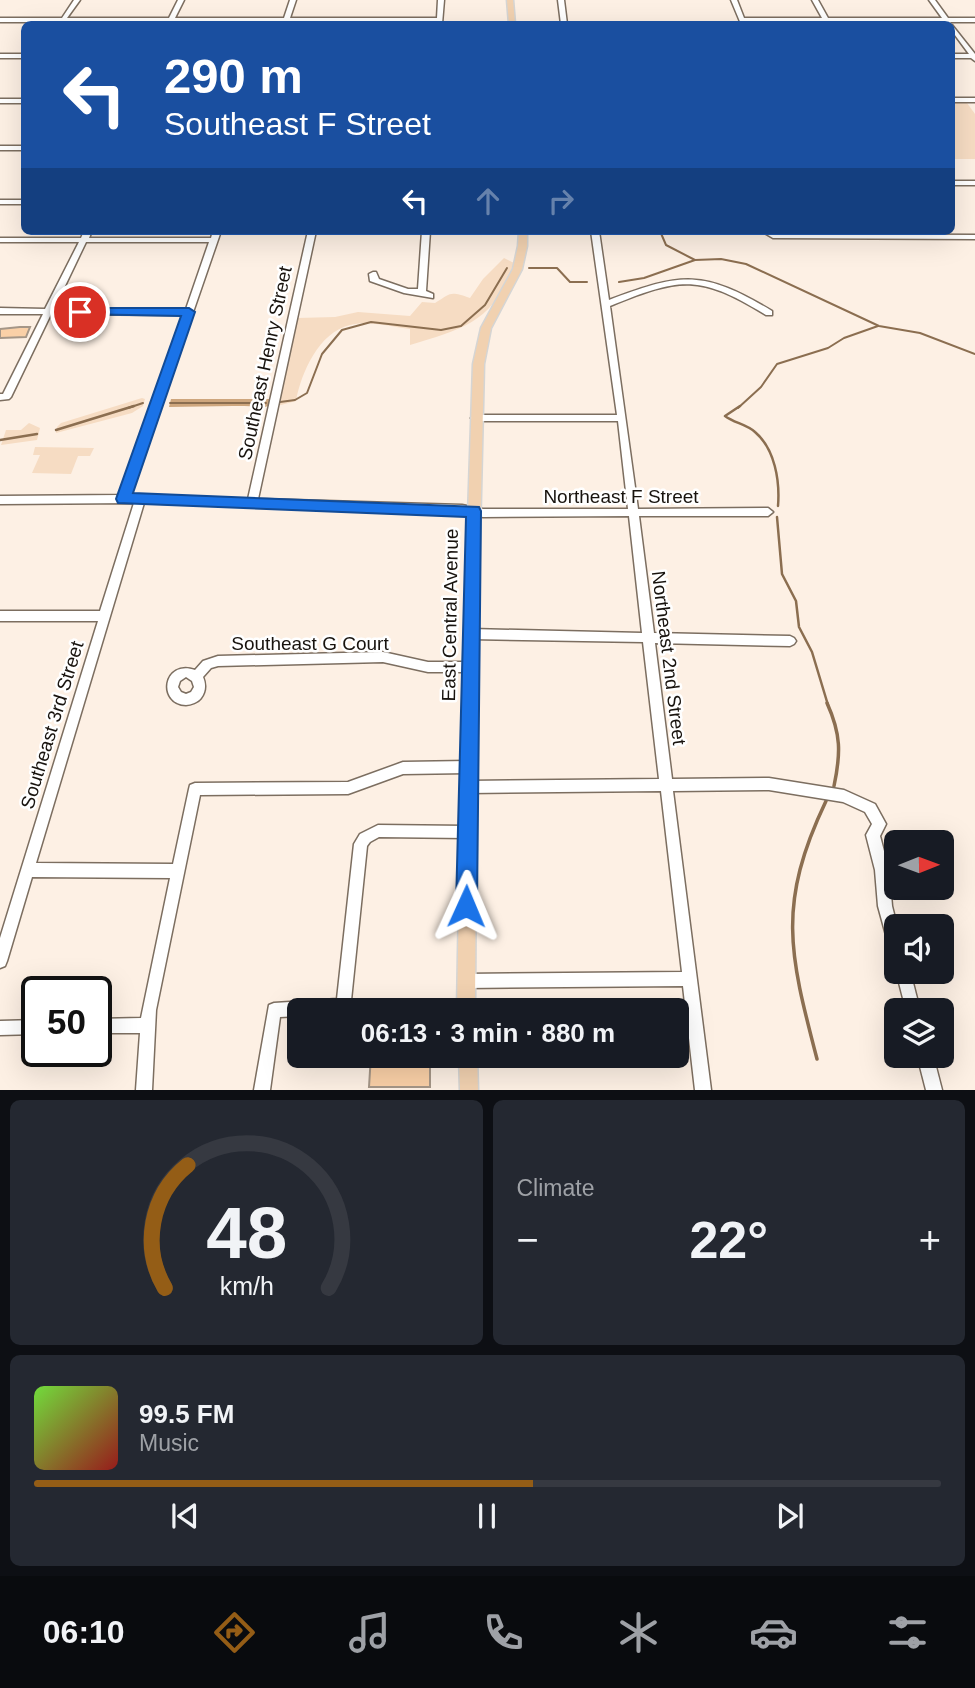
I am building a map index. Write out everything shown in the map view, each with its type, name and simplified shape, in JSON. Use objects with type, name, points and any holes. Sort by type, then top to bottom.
[{"type":"main road","points":[[510,0],[512,21]]},
{"type":"main road","name":"East Central Avenue","points":[[466,998],[476,418],[482,340],[516,276],[523,256],[523,235]]},
{"type":"main road","points":[[468,1068],[469,1090]]},
{"type":"street","points":[[64,19],[77,0]]},
{"type":"street","points":[[171,21],[181,0]]},
{"type":"street","points":[[286,21],[293,0]]},
{"type":"street","points":[[439,21],[442,0]]},
{"type":"street","points":[[561,0],[564,21]]},
{"type":"street","points":[[734,0],[743,21]]},
{"type":"street","points":[[815,0],[826,21]]},
{"type":"street","points":[[932,0],[948,21]]},
{"type":"street","points":[[0,20],[117,21]]},
{"type":"street","points":[[955,23],[975,20]]},
{"type":"street","points":[[955,31],[974,57]]},
{"type":"street","points":[[0,56],[21,56]]},
{"type":"street","points":[[955,56],[974,57]]},
{"type":"street","points":[[955,100],[975,100]]},
{"type":"street","points":[[0,101],[21,101]]},
{"type":"street","points":[[0,148],[21,148]]},
{"type":"street","points":[[955,183],[975,183]]},
{"type":"street","points":[[0,202],[21,202]]},
{"type":"street","points":[[3,397],[86,235]]},
{"type":"street","points":[[0,240],[86,235],[215,236],[124,499]]},
{"type":"street","name":"Southeast Henry Street","points":[[252,502],[311,235]]},
{"type":"street","points":[[373,274],[376,281],[426,294],[426,235]]},
{"type":"street","name":"Northeast 2nd Street","points":[[597,235],[622,418],[703,1090]]},
{"type":"street","points":[[772,235],[800,235]]},
{"type":"street","points":[[876,235],[975,237]]},
{"type":"street","points":[[607,304],[634,293],[692,281],[747,300],[769,313]]},
{"type":"street","points":[[0,311],[189,312]]},
{"type":"street","points":[[476,418],[622,418]]},
{"type":"street","name":"Northeast F Street","points":[[0,500],[140,499],[633,514],[768,512]]},
{"type":"street","name":"Southeast 3rd Street","points":[[0,961],[140,499]]},
{"type":"street","points":[[0,616],[105,616]]},
{"type":"street","points":[[471,634],[790,641]]},
{"type":"street","name":"Southeast G Court","points":[[197,675],[207,664],[218,660],[383,657],[428,667],[470,667]]},
{"type":"street","points":[[144,1090],[148,1026],[195,789],[348,788],[404,768],[468,767]]},
{"type":"street","points":[[468,787],[768,784],[844,796],[870,808],[879,824],[873,835],[882,870],[888,914]]},
{"type":"street","points":[[262,1090],[274,1010],[344,1006],[361,844],[365,838],[378,831],[467,832]]},
{"type":"street","points":[[28,870],[177,871]]},
{"type":"street","points":[[465,981],[690,979]]},
{"type":"street","points":[[112,1026],[148,1026]]},
{"type":"street","points":[[0,1028],[21,1027]]},
{"type":"street","points":[[928,1068],[934,1090]]},
{"type":"shaded area","points":[[955,103],[967,103],[975,114],[975,159],[955,159]]},
{"type":"shaded area","points":[[504,258],[514,263],[506,283],[487,310],[475,320],[446,334],[410,345],[410,329],[364,323],[339,329],[329,336],[313,355],[302,378],[296,401],[277,406],[297,318],[335,317],[358,312],[410,316],[422,302],[435,303],[451,294],[470,298],[483,279]]},
{"type":"shaded area","points":[[145,399],[143,406],[132,413],[56,433],[61,423]]},
{"type":"shaded area","points":[[171,399],[272,399],[271,405],[265,407],[169,407]]},
{"type":"shaded area","points":[[29,423],[40,428],[37,440],[1,445],[6,430],[21,430]]},
{"type":"shaded area","points":[[35,447],[94,448],[90,456],[78,456],[71,474],[32,473],[40,455],[33,455]]},
{"type":"building","points":[[30,327],[26,337],[0,338],[0,329]]},
{"type":"building","points":[[370,1068],[430,1068],[430,1087],[369,1087]]},
{"type":"waterway","points":[[662,235],[666,245],[695,260]]},
{"type":"waterway","points":[[695,260],[721,259],[746,264],[879,326],[920,333],[975,354]]},
{"type":"waterway","points":[[619,282],[644,278],[695,260]]},
{"type":"waterway","points":[[280,402],[295,400],[307,393],[322,354],[342,330],[371,322],[441,330],[461,326],[485,305],[507,268]]},
{"type":"waterway","points":[[529,268],[557,268],[570,282],[587,282]]},
{"type":"waterway","points":[[738,408],[761,387],[777,364],[828,348],[844,338],[878,326]]},
{"type":"waterway","points":[[134,406],[143,403]]},
{"type":"waterway","points":[[170,403],[266,403]]},
{"type":"waterway","points":[[56,430],[134,406]]},
{"type":"waterway","points":[[128,408],[134,406]]},
{"type":"waterway","points":[[740,406],[725,416],[751,429],[767,447],[777,476],[778,506]]},
{"type":"waterway","points":[[0,440],[37,434]]},
{"type":"waterway","points":[[777,517],[782,574],[796,601],[799,627],[812,652],[828,705]]},
{"type":"waterway","points":[[827,703],[835,724],[838,744],[834,786]]},
{"type":"waterway","points":[[817,1059],[800,988],[793,928],[794,900],[800,870],[810,837],[826,801]]},
{"type":"route","points":[[80,312],[189,312],[124,499],[474,511],[466,906]]}]
